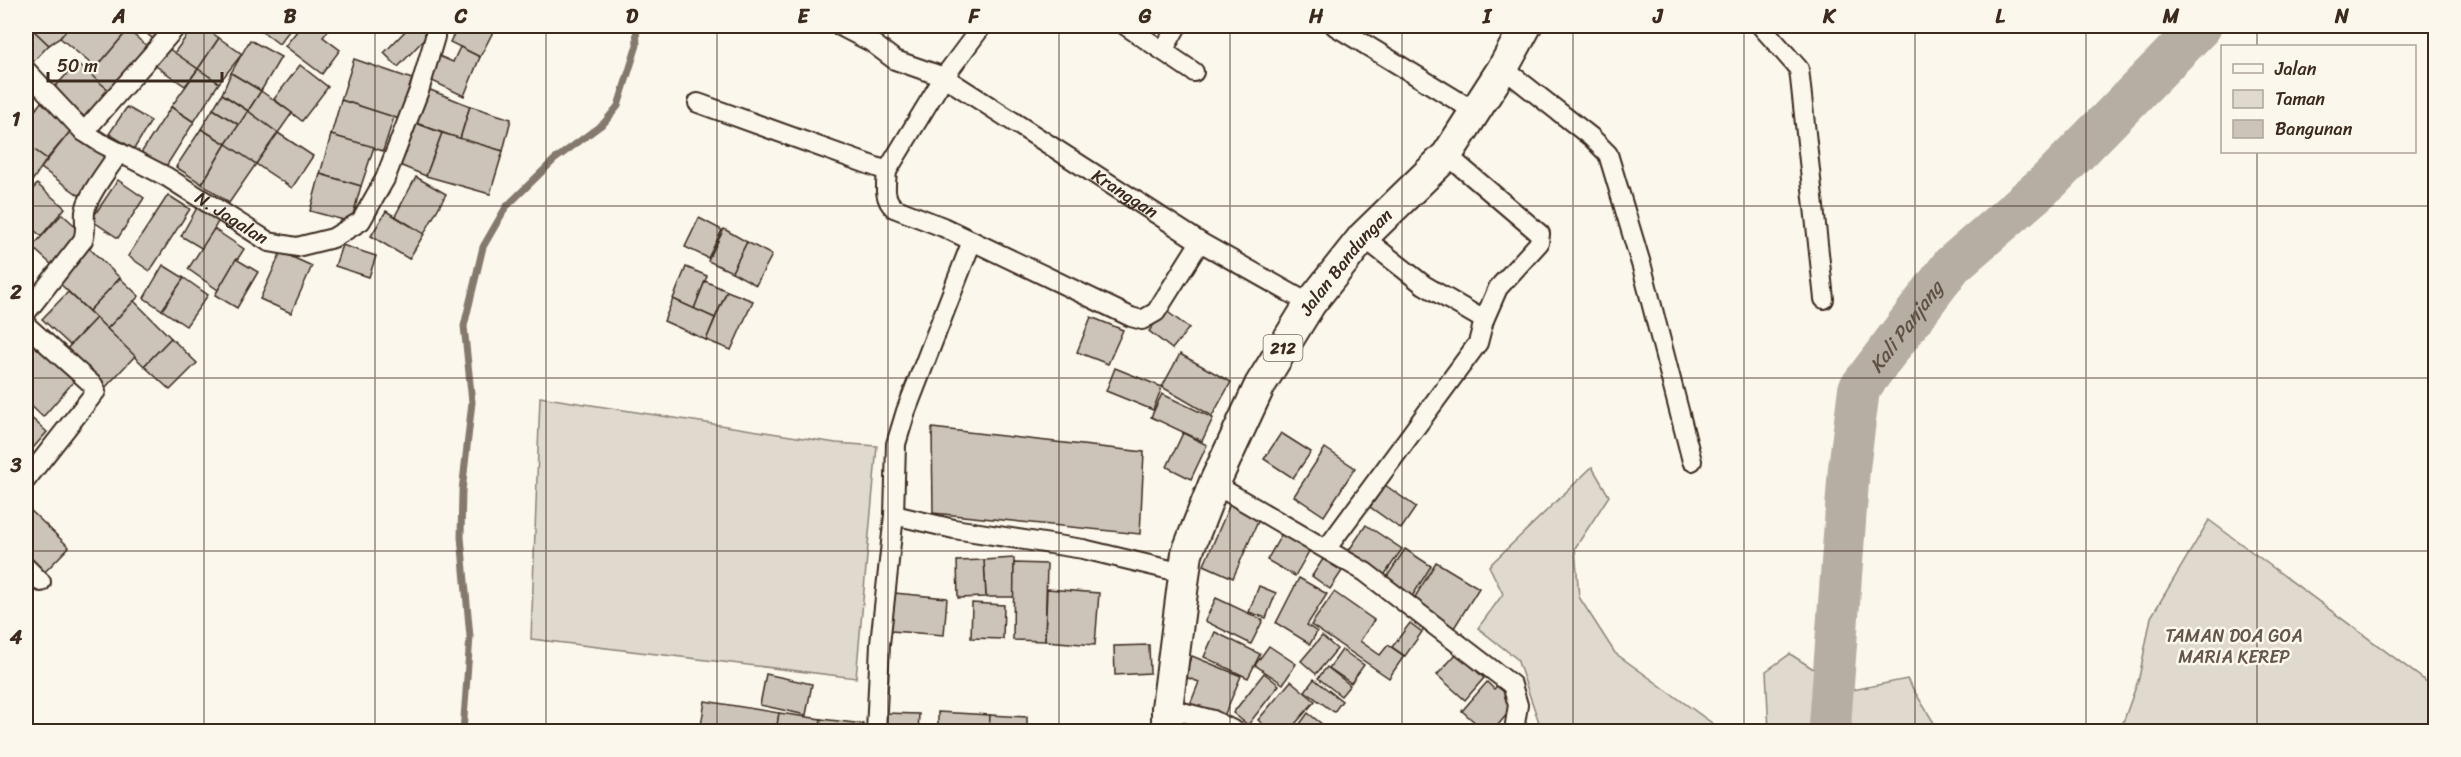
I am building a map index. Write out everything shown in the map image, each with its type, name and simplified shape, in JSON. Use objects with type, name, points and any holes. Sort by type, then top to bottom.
[{"type":"main road","name":"Jalan Bandungan","points":[[1167,720],[1183,573],[1195,530],[1260,385],[1310,303],[1363,237],[1447,155],[1503,68],[1526,26]]},
{"type":"street","points":[[84,132],[177,26]]},
{"type":"street","name":"N. Jagalan","points":[[26,70],[84,132],[118,154],[167,177],[269,242],[297,248],[333,238],[361,221],[385,179],[420,88],[435,37],[435,26]]},
{"type":"street","name":"Kranggan","points":[[840,26],[870,42],[895,60],[944,77],[1200,242],[1310,303]]},
{"type":"street","points":[[982,26],[944,77],[887,171],[886,193],[888,202],[894,208],[972,241],[1131,317],[1142,320],[1156,312],[1200,242]]},
{"type":"street","points":[[1126,26],[1194,72]]},
{"type":"street","points":[[1163,51],[1177,26]]},
{"type":"street","points":[[1335,26],[1476,112]]},
{"type":"street","points":[[1761,26],[1799,69],[1824,299]]},
{"type":"street","points":[[1503,68],[1591,137],[1608,154],[1642,267],[1692,461]]},
{"type":"street","points":[[698,104],[887,171]]},
{"type":"street","points":[[26,313],[83,240],[86,234],[85,211],[95,188],[118,154]]},
{"type":"street","points":[[1327,548],[1478,344],[1484,320],[1498,288],[1539,243],[1540,234],[1447,155]]},
{"type":"street","points":[[1363,237],[1424,285],[1484,320]]},
{"type":"street","points":[[876,732],[880,644],[894,516],[896,444],[906,411],[972,241]]},
{"type":"street","points":[[26,325],[94,386],[96,391],[26,480]]},
{"type":"street","points":[[1214,484],[1365,572],[1512,685],[1518,705],[1515,724],[1519,732]]},
{"type":"street","points":[[894,516],[954,529],[1083,549],[1183,573]]},
{"type":"street","points":[[26,567],[41,582]]},
{"type":"street","points":[[1167,720],[1213,720],[1237,732]]},
{"type":"green space","points":[[540,397],[836,443],[877,446],[856,678],[531,639]]},
{"type":"green space","points":[[1592,467],[1609,496],[1575,548],[1579,597],[1615,653],[1723,731],[1542,731],[1517,659],[1478,628],[1503,594],[1489,566]]},
{"type":"green space","name":"TAMAN DOA GOA MARIA KEREP","points":[[2209,520],[2435,688],[2435,731],[2120,731],[2139,678],[2151,617]]},
{"type":"green space","points":[[1790,654],[1848,691],[1907,679],[1939,731],[1769,731],[1766,671]]},
{"type":"building","points":[[26,26],[29,26],[49,45],[29,66],[26,63]]},
{"type":"building","points":[[29,26],[70,26],[60,38],[49,45]]},
{"type":"building","points":[[70,26],[122,26],[128,30],[96,68],[60,38]]},
{"type":"building","points":[[138,26],[166,26],[153,39]]},
{"type":"building","points":[[194,26],[202,26],[219,38],[198,69],[174,53]]},
{"type":"building","points":[[260,26],[293,26],[279,44],[258,28]]},
{"type":"building","points":[[301,26],[330,28],[323,37],[340,50],[322,74],[285,46]]},
{"type":"building","points":[[410,26],[418,26],[428,35],[398,67],[384,53]]},
{"type":"building","points":[[458,26],[496,26],[480,57],[450,42]]},
{"type":"building","points":[[128,30],[148,47],[111,92],[90,75]]},
{"type":"building","points":[[219,38],[242,54],[219,83],[198,69]]},
{"type":"building","points":[[250,40],[281,57],[261,91],[231,73]]},
{"type":"building","points":[[165,46],[198,69],[185,86],[153,64]]},
{"type":"building","points":[[460,47],[480,57],[464,96],[428,79],[439,56],[453,62]]},
{"type":"building","points":[[354,59],[412,79],[399,119],[341,100]]},
{"type":"building","points":[[77,63],[111,92],[87,119],[53,89]]},
{"type":"building","points":[[300,65],[328,87],[302,121],[274,99]]},
{"type":"building","points":[[198,69],[219,83],[194,122],[171,107]]},
{"type":"building","points":[[231,73],[261,91],[248,111],[222,94]]},
{"type":"building","points":[[428,89],[470,106],[460,139],[413,122]]},
{"type":"building","points":[[261,91],[292,113],[278,133],[248,111]]},
{"type":"building","points":[[222,94],[248,111],[239,125],[213,109]]},
{"type":"building","points":[[341,100],[394,117],[383,151],[331,135]]},
{"type":"building","points":[[26,102],[34,109],[26,123]]},
{"type":"building","points":[[41,102],[73,128],[47,159],[26,144],[26,123]]},
{"type":"building","points":[[470,106],[511,119],[503,151],[460,139]]},
{"type":"building","points":[[127,107],[151,121],[134,149],[109,134]]},
{"type":"building","points":[[171,107],[194,122],[165,168],[141,153]]},
{"type":"building","points":[[213,109],[239,125],[226,144],[201,129]]},
{"type":"building","points":[[248,111],[278,133],[256,164],[226,144]]},
{"type":"building","points":[[413,122],[442,133],[426,176],[397,164]]},
{"type":"building","points":[[73,128],[108,157],[80,196],[41,168]]},
{"type":"building","points":[[201,129],[226,144],[202,184],[176,167]]},
{"type":"building","points":[[278,133],[313,156],[292,188],[256,164]]},
{"type":"building","points":[[442,133],[503,151],[490,194],[426,176]]},
{"type":"building","points":[[331,135],[374,147],[361,186],[320,174]]},
{"type":"building","points":[[26,144],[47,159],[30,184],[26,180]]},
{"type":"building","points":[[226,144],[256,164],[229,203],[202,184]]},
{"type":"building","points":[[320,174],[361,186],[351,222],[310,211]]},
{"type":"building","points":[[416,177],[446,194],[424,234],[395,216]]},
{"type":"building","points":[[26,180],[33,189],[26,198]]},
{"type":"building","points":[[118,180],[144,198],[118,238],[91,220]]},
{"type":"building","points":[[37,184],[65,208],[41,236],[26,223],[26,198]]},
{"type":"building","points":[[168,195],[190,209],[150,271],[128,256]]},
{"type":"building","points":[[198,206],[220,218],[203,249],[181,236]]},
{"type":"building","points":[[386,211],[424,234],[409,259],[371,236]]},
{"type":"building","points":[[62,214],[82,232],[52,265],[32,247]]},
{"type":"building","points":[[699,218],[722,230],[708,258],[685,247]]},
{"type":"building","points":[[214,229],[244,249],[218,290],[188,269]]},
{"type":"building","points":[[724,229],[747,242],[732,272],[708,261]]},
{"type":"building","points":[[747,242],[772,255],[756,285],[732,272]]},
{"type":"building","points":[[342,245],[376,256],[369,277],[335,266]]},
{"type":"building","points":[[87,246],[120,278],[89,311],[56,280]]},
{"type":"building","points":[[281,252],[312,266],[291,313],[260,299]]},
{"type":"building","points":[[236,259],[258,272],[237,308],[215,295]]},
{"type":"building","points":[[163,265],[184,278],[162,310],[144,298]]},
{"type":"building","points":[[686,267],[707,276],[694,309],[673,299]]},
{"type":"building","points":[[26,276],[39,288],[26,303]]},
{"type":"building","points":[[120,278],[139,296],[107,329],[89,311]]},
{"type":"building","points":[[184,278],[208,295],[186,326],[162,310]]},
{"type":"building","points":[[705,281],[727,291],[715,318],[694,309]]},
{"type":"building","points":[[727,291],[753,301],[731,350],[706,340]]},
{"type":"building","points":[[68,292],[96,318],[70,345],[42,319]]},
{"type":"building","points":[[673,299],[715,318],[706,340],[664,321]]},
{"type":"building","points":[[134,301],[171,338],[144,366],[107,329]]},
{"type":"building","points":[[1165,310],[1189,328],[1172,349],[1149,331]]},
{"type":"building","points":[[1091,317],[1123,330],[1108,364],[1077,352]]},
{"type":"building","points":[[96,318],[135,356],[103,390],[63,353]]},
{"type":"building","points":[[26,336],[75,380],[43,417],[26,401]]},
{"type":"building","points":[[171,338],[197,363],[170,390],[144,366]]},
{"type":"building","points":[[1180,354],[1231,382],[1212,416],[1162,387]]},
{"type":"building","points":[[1115,368],[1162,387],[1153,410],[1106,391]]},
{"type":"building","points":[[1162,394],[1213,418],[1202,441],[1151,417]]},
{"type":"building","points":[[26,413],[47,432],[26,456]]},
{"type":"building","points":[[932,428],[1144,452],[1140,534],[933,513]]},
{"type":"building","points":[[1183,433],[1207,445],[1191,479],[1167,467]]},
{"type":"building","points":[[1281,433],[1311,452],[1293,478],[1264,459]]},
{"type":"building","points":[[1325,448],[1355,468],[1324,516],[1294,496]]},
{"type":"building","points":[[1385,485],[1416,507],[1401,529],[1370,507]]},
{"type":"building","points":[[1230,504],[1260,517],[1233,578],[1204,565]]},
{"type":"building","points":[[26,506],[69,547],[41,576],[26,561]]},
{"type":"building","points":[[1366,525],[1402,549],[1381,580],[1345,556]]},
{"type":"building","points":[[1284,530],[1312,546],[1295,576],[1267,560]]},
{"type":"building","points":[[1405,549],[1431,566],[1410,600],[1383,583]]},
{"type":"building","points":[[1014,558],[1014,597],[986,597],[984,560]]},
{"type":"building","points":[[1323,559],[1342,571],[1330,589],[1312,576]]},
{"type":"building","points":[[984,560],[986,597],[958,598],[957,561]]},
{"type":"building","points":[[1436,562],[1479,588],[1454,628],[1412,602]]},
{"type":"building","points":[[1014,563],[1047,564],[1045,641],[1013,640]]},
{"type":"building","points":[[26,574],[37,585],[26,597]]},
{"type":"building","points":[[1299,578],[1327,594],[1307,625],[1317,632],[1310,644],[1276,623]]},
{"type":"building","points":[[1259,586],[1276,593],[1266,618],[1249,612]]},
{"type":"building","points":[[1047,589],[1099,593],[1095,645],[1045,641]]},
{"type":"building","points":[[1334,592],[1374,620],[1360,641],[1380,655],[1388,645],[1404,656],[1389,678],[1311,625]]},
{"type":"building","points":[[894,593],[947,598],[944,635],[891,631]]},
{"type":"building","points":[[1216,598],[1263,620],[1251,644],[1205,621]]},
{"type":"building","points":[[972,603],[1004,605],[1003,639],[971,638]]},
{"type":"building","points":[[1410,623],[1422,632],[1405,656],[1392,647]]},
{"type":"building","points":[[1215,632],[1260,654],[1248,678],[1204,657]]},
{"type":"building","points":[[1322,636],[1337,649],[1316,674],[1301,661]]},
{"type":"building","points":[[1149,645],[1150,673],[1115,675],[1114,646]]},
{"type":"building","points":[[1269,646],[1296,664],[1283,684],[1255,665]]},
{"type":"building","points":[[1342,650],[1364,665],[1351,683],[1329,668]]},
{"type":"building","points":[[1457,653],[1484,678],[1465,700],[1437,675]]},
{"type":"building","points":[[1192,656],[1241,676],[1222,721],[1189,707],[1199,682],[1183,676]]},
{"type":"building","points":[[1327,667],[1350,685],[1341,696],[1318,678]]},
{"type":"building","points":[[1264,673],[1279,685],[1248,725],[1233,713]]},
{"type":"building","points":[[766,674],[812,684],[806,715],[760,705]]},
{"type":"building","points":[[1314,679],[1342,701],[1334,712],[1305,691]]},
{"type":"building","points":[[1291,681],[1315,701],[1288,732],[1272,732],[1258,720]]},
{"type":"building","points":[[1487,682],[1494,689],[1499,684],[1512,696],[1514,706],[1492,732],[1486,732],[1462,711]]},
{"type":"building","points":[[705,701],[779,713],[776,732],[700,732]]},
{"type":"building","points":[[938,712],[990,715],[989,732],[938,732]]},
{"type":"building","points":[[779,713],[821,719],[819,732],[776,732]]},
{"type":"building","points":[[884,713],[919,714],[918,732],[883,732]]},
{"type":"building","points":[[1308,713],[1332,732],[1294,732]]},
{"type":"building","points":[[990,715],[1027,717],[1027,732],[989,732]]},
{"type":"building","points":[[821,719],[863,724],[862,732],[819,732]]},
{"type":"waterway","points":[[463,732],[470,637],[461,537],[462,491],[472,402],[464,326],[483,247],[506,207],[554,160],[604,123],[618,106],[637,45],[636,26]]},
{"type":"waterway","name":"Kali Panjang","points":[[1833,732],[1830,725],[1849,468],[1859,389],[1952,265],[2049,181],[2201,26]]}]
